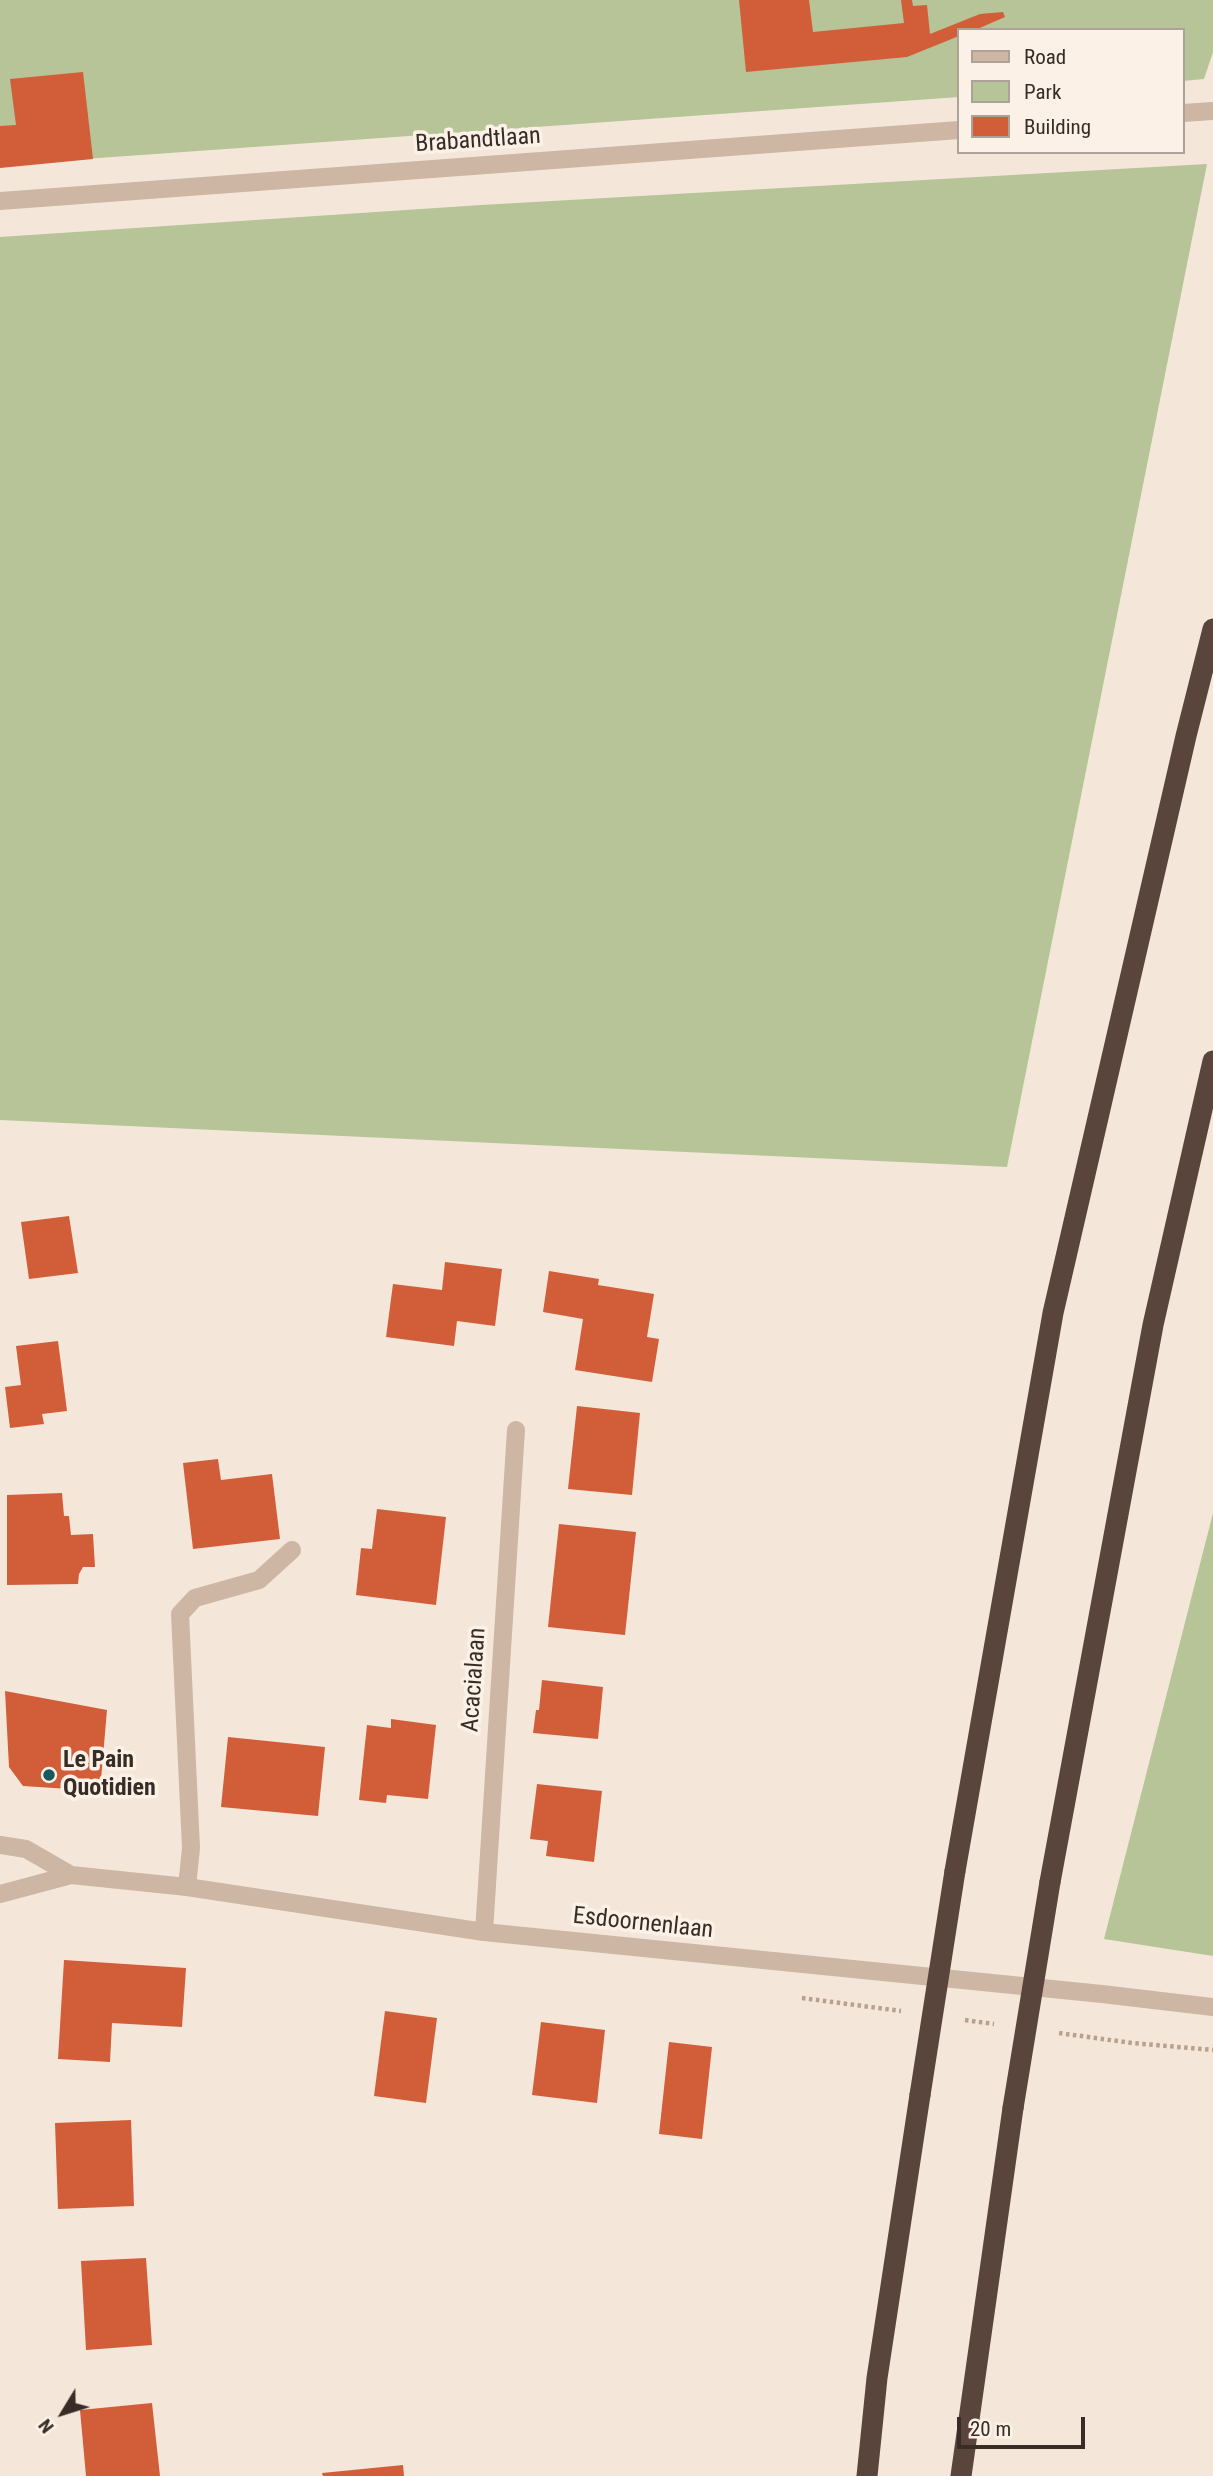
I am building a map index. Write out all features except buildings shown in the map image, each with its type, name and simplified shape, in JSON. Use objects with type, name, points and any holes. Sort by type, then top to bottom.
[{"type":"highway","points":[[867,2476],[877,2378],[955,1871],[1053,1312],[1213,629]]},
{"type":"highway","points":[[961,2476],[1013,2108],[1050,1882],[1153,1325],[1213,1061]]},
{"type":"street","points":[[1185,113],[1213,111]]},
{"type":"street","name":"Brabandtlaan","points":[[0,201],[958,130]]},
{"type":"street","name":"Acacialaan","points":[[484,1932],[516,1430]]},
{"type":"street","points":[[187,1887],[191,1847],[180,1614],[195,1598],[259,1580],[292,1550]]},
{"type":"street","name":"Esdoornenlaan","points":[[0,1846],[26,1849],[71,1875]]},
{"type":"street","name":"Esdoornenlaan","points":[[0,1894],[71,1875],[187,1887],[484,1932],[1213,2007]]},
{"type":"green space","points":[[0,0],[1213,0],[1213,52],[1204,79],[1185,81],[1185,28],[958,28],[958,97],[0,165]]},
{"type":"green space","points":[[1207,164],[1007,1167],[0,1120],[0,237],[481,205]]},
{"type":"green space","points":[[1213,1513],[1213,1956],[1104,1939]]},
{"type":"place","name":"Le Pain Quotidien","points":[[49,1775]]}]
